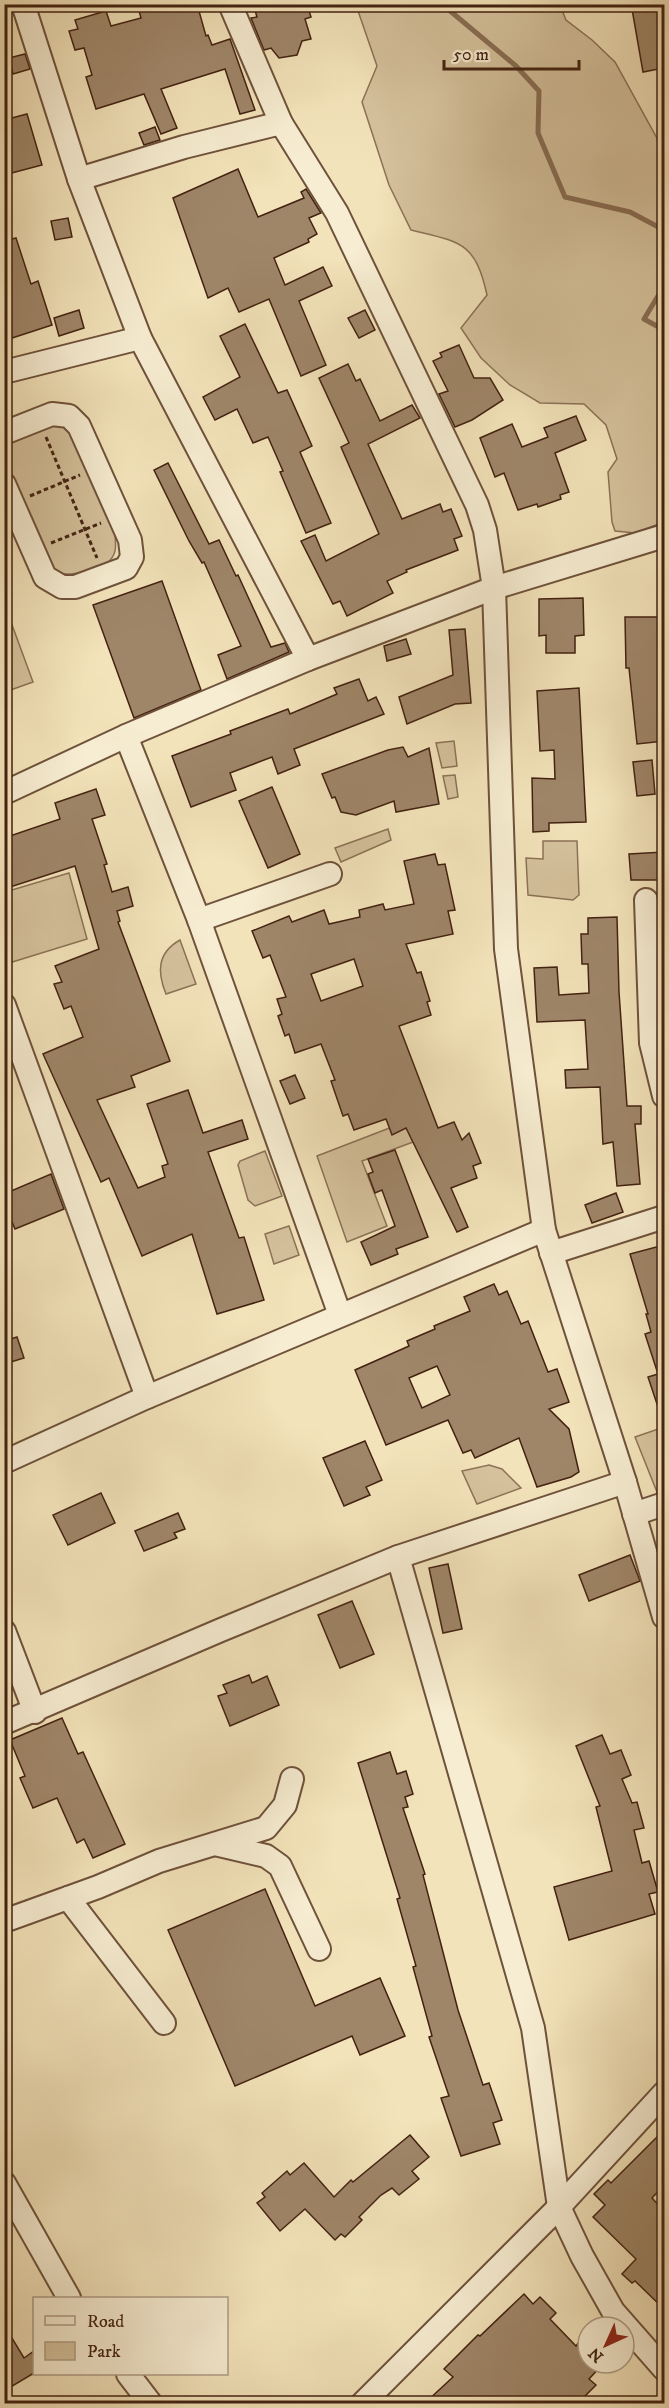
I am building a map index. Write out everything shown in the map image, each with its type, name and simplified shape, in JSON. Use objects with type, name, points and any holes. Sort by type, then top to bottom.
[{"type":"street","points":[[23,4],[79,179],[140,338],[308,659]]},
{"type":"street","points":[[230,4],[281,123],[337,213],[477,505],[485,530],[494,588],[506,949],[544,1230],[625,1482],[664,1617]]},
{"type":"street","points":[[79,179],[184,147],[281,123]]},
{"type":"street","points":[[4,372],[140,338]]},
{"type":"street","points":[[4,433],[52,414],[69,416],[80,426],[130,540],[132,557],[126,568],[75,587],[62,587],[45,577],[9,494]]},
{"type":"street","points":[[4,793],[126,736],[308,659],[494,588],[664,536]]},
{"type":"street","points":[[126,736],[199,920],[340,1315]]},
{"type":"street","points":[[199,920],[330,874]]},
{"type":"street","points":[[646,900],[651,1043],[664,1096]]},
{"type":"street","points":[[4,1005],[147,1397]]},
{"type":"street","points":[[551,1253],[664,1217]]},
{"type":"street","points":[[4,1462],[147,1397],[544,1230]]},
{"type":"street","points":[[4,1723],[35,1712],[221,1630],[398,1557],[625,1482]]},
{"type":"street","points":[[634,1514],[664,1504]]},
{"type":"street","points":[[398,1557],[533,2028],[559,2207],[582,2256],[613,2311],[664,2369]]},
{"type":"street","points":[[4,1631],[35,1712]]},
{"type":"street","points":[[4,1921],[159,1861],[266,1828],[285,1805],[292,1779]]},
{"type":"street","points":[[213,1844],[266,1856],[280,1866],[319,1949]]},
{"type":"street","points":[[68,1898],[164,2023]]},
{"type":"street","points":[[362,2403],[559,2207],[664,2093]]},
{"type":"street","points":[[4,2183],[68,2297]]},
{"type":"street","points":[[130,2375],[151,2403]]},
{"type":"path","points":[[38,419],[105,576]]},
{"type":"path","points":[[9,494],[65,482],[98,468]]},
{"type":"path","points":[[33,550],[85,530],[118,514]]},
{"type":"green space","points":[[356,5],[560,5],[566,20],[615,62],[664,151],[664,522],[635,533],[615,531],[612,522],[608,472],[617,459],[606,425],[584,404],[540,403],[510,385],[481,358],[461,328],[487,295],[482,277],[471,254],[463,247],[442,238],[411,230],[389,185],[362,102],[377,66]]},
{"type":"green space","points":[[57,421],[72,432],[115,535],[114,554],[107,563],[71,574],[50,569],[5,475],[4,447],[8,443]]},
{"type":"green space","points":[[4,603],[33,682],[5,692],[4,692]]},
{"type":"green space","points":[[454,741],[457,766],[442,768],[436,743]]},
{"type":"green space","points":[[455,775],[458,797],[448,799],[443,776]]},
{"type":"green space","points":[[388,829],[391,840],[341,862],[335,848]]},
{"type":"green space","points":[[543,841],[577,841],[579,895],[573,900],[528,895],[526,858],[543,859]]},
{"type":"green space","points":[[69,873],[87,939],[9,963],[5,949],[5,892]]},
{"type":"green space","points":[[180,940],[196,984],[166,994],[161,978],[161,964],[167,951]]},
{"type":"green space","points":[[405,1122],[413,1142],[362,1161],[387,1226],[347,1242],[317,1156]]},
{"type":"green space","points":[[265,1151],[282,1196],[255,1206],[248,1200],[238,1165],[240,1161]]},
{"type":"green space","points":[[289,1226],[299,1255],[274,1264],[265,1234]]},
{"type":"green space","points":[[664,1427],[664,1490],[657,1492],[635,1437]]},
{"type":"green space","points":[[489,1465],[502,1469],[521,1488],[477,1504],[462,1471]]},
{"type":"building","points":[[137,4],[197,4],[206,36],[208,35],[212,45],[230,39],[255,110],[240,114],[225,69],[161,89],[177,128],[161,134],[144,94],[96,109],[86,77],[92,75],[84,48],[75,50],[69,31],[78,29],[75,20],[106,11],[111,26],[141,18]]},
{"type":"building","points":[[253,4],[307,4],[311,17],[305,19],[311,39],[302,41],[297,55],[279,58],[271,48],[264,50],[251,18],[257,17]]},
{"type":"building","points":[[664,4],[664,68],[643,72],[632,9]]},
{"type":"building","points":[[25,54],[30,69],[13,74],[9,58]]},
{"type":"building","points":[[27,114],[42,165],[4,175],[4,120]]},
{"type":"building","points":[[155,127],[160,140],[144,145],[139,133]]},
{"type":"building","points":[[238,169],[258,217],[304,198],[301,192],[306,189],[321,213],[309,218],[317,234],[308,239],[309,242],[274,258],[285,285],[323,267],[332,286],[299,301],[326,365],[301,376],[269,299],[239,312],[228,288],[208,298],[173,198]]},
{"type":"building","points":[[68,218],[72,237],[55,240],[51,221]]},
{"type":"building","points":[[16,238],[31,284],[38,281],[52,325],[9,339],[4,326],[4,241]]},
{"type":"building","points":[[79,310],[84,328],[59,336],[54,318]]},
{"type":"building","points":[[365,310],[375,330],[359,338],[348,318]]},
{"type":"building","points":[[245,324],[278,393],[287,390],[312,446],[300,452],[331,523],[306,533],[268,437],[253,443],[237,409],[215,420],[203,397],[240,377],[220,336]]},
{"type":"building","points":[[459,345],[474,378],[490,378],[503,400],[472,420],[455,427],[439,394],[448,391],[433,361],[442,357],[440,353]]},
{"type":"building","points":[[348,364],[356,381],[360,379],[380,421],[412,405],[420,418],[368,444],[402,519],[440,504],[443,512],[451,509],[462,536],[454,539],[458,550],[406,570],[407,572],[387,581],[393,593],[347,616],[340,601],[333,604],[301,541],[315,535],[326,561],[379,534],[341,447],[349,443],[319,378]]},
{"type":"building","points":[[576,416],[586,440],[555,453],[569,492],[560,495],[561,499],[538,507],[537,504],[518,510],[504,473],[495,477],[480,438],[512,424],[522,447],[548,437],[544,428]]},
{"type":"building","points":[[168,463],[209,544],[219,540],[271,647],[285,643],[289,652],[227,679],[218,655],[241,646],[204,562],[202,563],[189,541],[154,470]]},
{"type":"building","points":[[162,581],[201,690],[134,718],[93,605]]},
{"type":"building","points":[[583,598],[584,635],[575,636],[575,653],[546,653],[546,635],[539,636],[539,599]]},
{"type":"building","points":[[625,617],[664,617],[664,741],[637,744],[629,668],[626,668]]},
{"type":"building","points":[[465,629],[471,703],[455,704],[407,724],[399,697],[453,675],[449,630]]},
{"type":"building","points":[[406,639],[411,654],[387,661],[384,646]]},
{"type":"building","points":[[359,679],[368,701],[376,697],[384,714],[294,749],[300,765],[278,774],[272,757],[230,773],[236,790],[191,807],[172,756],[288,709],[290,714],[337,694],[334,688]]},
{"type":"building","points":[[579,688],[586,822],[549,823],[549,831],[533,832],[532,778],[555,779],[554,750],[540,751],[537,691]]},
{"type":"building","points":[[403,747],[408,757],[429,748],[439,804],[396,812],[394,801],[356,815],[341,812],[322,774],[388,750]]},
{"type":"building","points":[[652,760],[655,794],[637,796],[633,762]]},
{"type":"building","points":[[272,787],[300,854],[268,868],[239,801]]},
{"type":"building","points":[[96,789],[105,815],[92,819],[107,864],[104,865],[112,892],[128,887],[133,906],[117,911],[120,921],[118,922],[170,1061],[131,1076],[135,1087],[97,1100],[138,1188],[165,1177],[162,1166],[168,1164],[147,1104],[188,1090],[203,1133],[242,1120],[248,1139],[208,1152],[239,1238],[244,1237],[264,1300],[217,1314],[192,1234],[142,1256],[109,1178],[101,1182],[43,1054],[83,1037],[71,1006],[64,1009],[54,984],[62,982],[55,966],[99,949],[75,866],[4,889],[4,838],[60,819],[55,803]]},
{"type":"building","points":[[664,852],[664,880],[631,880],[629,854]]},
{"type":"building","points":[[435,854],[438,865],[445,864],[455,910],[448,911],[453,934],[406,944],[417,973],[421,972],[430,1001],[427,1002],[431,1015],[399,1026],[438,1128],[454,1122],[462,1140],[469,1133],[481,1163],[473,1166],[477,1178],[451,1188],[468,1227],[457,1232],[406,1128],[392,1135],[386,1119],[354,1130],[348,1114],[343,1116],[331,1081],[335,1080],[321,1044],[295,1053],[289,1034],[285,1036],[278,1016],[282,1014],[277,999],[286,997],[270,955],[263,958],[252,931],[289,916],[292,922],[324,910],[329,924],[360,917],[359,910],[383,904],[385,910],[414,904],[404,861]],"holes":[[[354,959],[363,986],[321,1001],[311,974]]]},
{"type":"building","points":[[617,917],[619,992],[627,1106],[641,1106],[641,1124],[635,1124],[640,1184],[617,1186],[613,1142],[603,1144],[600,1087],[566,1088],[565,1070],[588,1069],[585,1020],[537,1022],[534,968],[557,967],[559,995],[589,993],[588,964],[582,964],[581,934],[588,934],[588,918]]},
{"type":"building","points":[[295,1075],[305,1098],[290,1104],[280,1081]]},
{"type":"building","points":[[395,1150],[428,1237],[396,1249],[398,1254],[371,1265],[361,1242],[395,1226],[382,1190],[375,1193],[368,1174],[373,1172],[368,1159]]},
{"type":"building","points":[[51,1174],[64,1209],[15,1229],[4,1203],[4,1194]]},
{"type":"building","points":[[616,1193],[623,1212],[592,1223],[585,1205]]},
{"type":"building","points":[[664,1245],[664,1418],[662,1419],[648,1377],[658,1374],[645,1334],[651,1332],[646,1314],[648,1314],[630,1254]]},
{"type":"building","points":[[494,1284],[499,1295],[507,1291],[521,1324],[528,1321],[548,1372],[557,1369],[569,1402],[549,1409],[569,1429],[579,1472],[571,1477],[537,1487],[519,1438],[475,1458],[471,1450],[463,1453],[448,1420],[386,1445],[355,1370],[409,1346],[407,1341],[435,1329],[434,1326],[470,1311],[464,1297]],"holes":[[[437,1366],[450,1395],[422,1408],[409,1378]]]},
{"type":"building","points":[[17,1337],[24,1358],[4,1364],[4,1341]]},
{"type":"building","points":[[365,1441],[382,1480],[366,1487],[370,1495],[344,1506],[323,1458]]},
{"type":"building","points":[[101,1493],[115,1523],[68,1545],[53,1515]]},
{"type":"building","points":[[178,1513],[185,1529],[174,1533],[177,1538],[144,1551],[135,1531]]},
{"type":"building","points":[[630,1555],[640,1581],[589,1601],[579,1575]]},
{"type":"building","points":[[448,1564],[462,1629],[443,1633],[429,1568]]},
{"type":"building","points":[[352,1601],[374,1654],[340,1668],[318,1615]]},
{"type":"building","points":[[249,1675],[252,1683],[267,1676],[279,1705],[230,1726],[218,1696],[227,1693],[223,1685]]},
{"type":"building","points":[[62,1718],[78,1754],[83,1752],[125,1844],[93,1858],[84,1839],[77,1843],[57,1798],[33,1808],[20,1778],[25,1776],[10,1740]]},
{"type":"building","points":[[602,1735],[610,1754],[621,1750],[631,1775],[622,1779],[632,1803],[637,1802],[644,1828],[634,1830],[642,1863],[649,1861],[658,1892],[649,1894],[655,1914],[569,1940],[554,1887],[612,1871],[596,1807],[600,1806],[576,1746]]},
{"type":"building","points":[[390,1752],[397,1774],[406,1771],[413,1794],[405,1797],[408,1807],[403,1808],[425,1874],[423,1875],[458,2010],[483,2085],[489,2083],[502,2120],[493,2123],[500,2144],[461,2156],[441,2098],[449,2096],[429,2037],[432,2036],[413,1967],[416,1966],[397,1899],[400,1898],[358,1763]]},
{"type":"building","points":[[265,1889],[315,2006],[380,1978],[405,2036],[360,2055],[352,2036],[235,2086],[168,1930]]},
{"type":"building","points":[[664,2130],[664,2185],[652,2198],[664,2211],[664,2309],[635,2281],[632,2283],[622,2274],[636,2259],[593,2217],[605,2205],[594,2194],[608,2180],[611,2183]]},
{"type":"building","points":[[410,2135],[429,2157],[412,2171],[419,2179],[399,2195],[392,2188],[381,2195],[359,2217],[362,2220],[345,2237],[341,2234],[335,2240],[305,2209],[280,2231],[257,2203],[265,2197],[262,2193],[287,2171],[290,2175],[304,2163],[334,2197],[351,2180],[353,2182]]},
{"type":"building","points":[[524,2294],[533,2304],[540,2297],[556,2313],[550,2319],[576,2346],[576,2375],[593,2375],[589,2379],[596,2385],[578,2403],[425,2403],[453,2377],[444,2369],[478,2335],[480,2336]]},
{"type":"building","points":[[4,2325],[24,2358],[33,2352],[33,2374],[4,2391]]},
{"type":"waterway","points":[[448,4],[449,10],[516,66],[539,91],[538,133],[565,197],[630,212],[664,230]]},
{"type":"waterway","points":[[664,286],[644,319],[664,330]]}]
